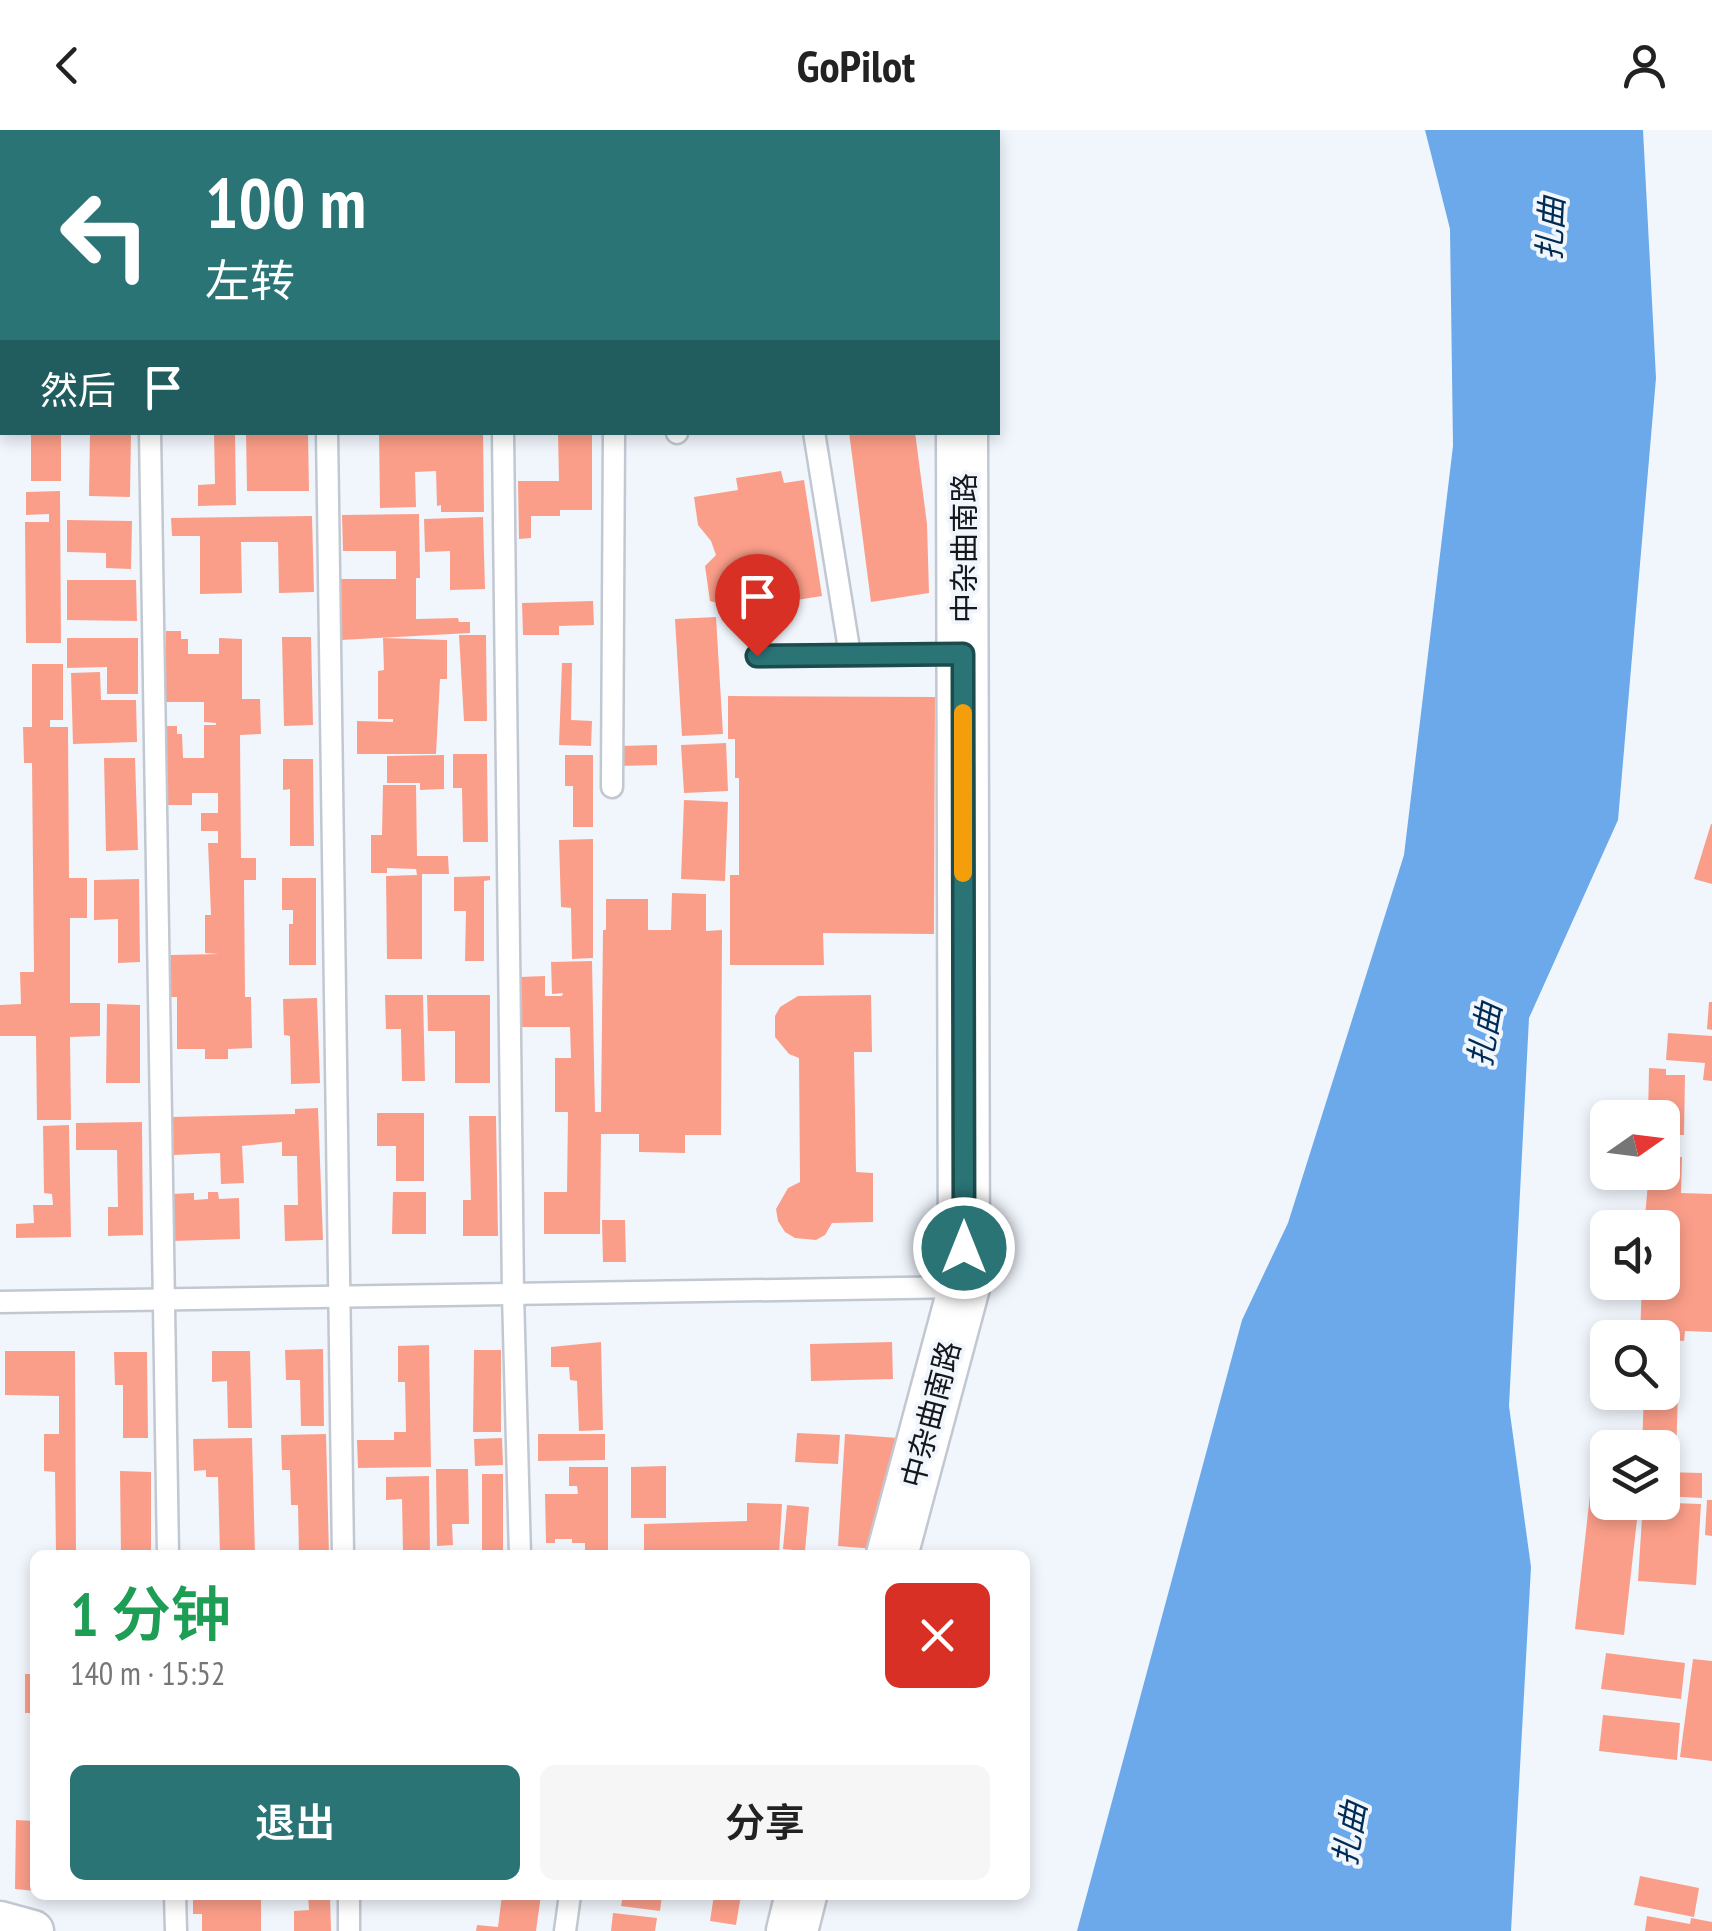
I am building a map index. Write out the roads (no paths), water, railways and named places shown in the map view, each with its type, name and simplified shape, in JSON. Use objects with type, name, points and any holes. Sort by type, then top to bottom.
[{"type":"street","name":"中杂曲南路","points":[[893,1550],[964,1287],[962,435]]},
{"type":"street","points":[[792,1931],[801,1900]]},
{"type":"street","points":[[0,1922],[33,1931]]},
{"type":"lane","points":[[150,435],[168,1550]]},
{"type":"lane","points":[[327,435],[342,1550]]},
{"type":"lane","points":[[503,435],[513,1294],[520,1550]]},
{"type":"lane","points":[[612,787],[614,435]]},
{"type":"lane","points":[[814,435],[850,655]]},
{"type":"lane","points":[[757,656],[963,654]]},
{"type":"lane","points":[[0,1302],[964,1287]]},
{"type":"lane","points":[[175,1900],[176,1931]]},
{"type":"lane","points":[[348,1900],[349,1931]]},
{"type":"lane","points":[[565,1931],[569,1900]]},
{"type":"water","name":"扎曲","points":[[1425,130],[1643,130],[1656,378],[1618,820],[1529,1018],[1509,1406],[1531,1567],[1511,1931],[1077,1931],[1242,1320],[1288,1223],[1404,855],[1453,446],[1450,229]]}]
